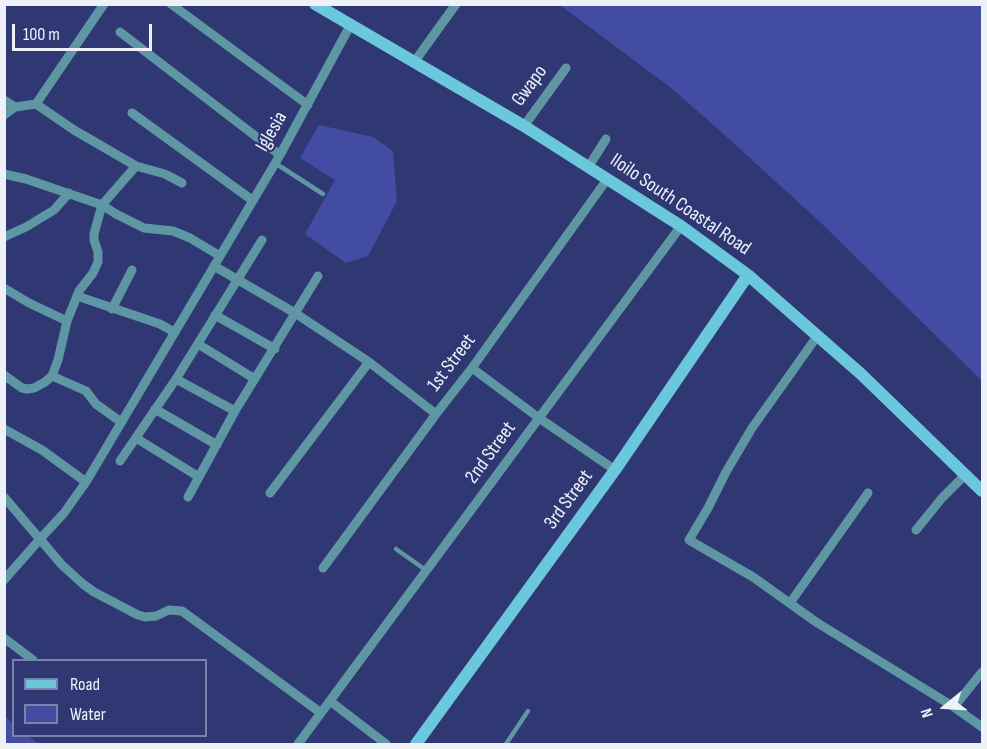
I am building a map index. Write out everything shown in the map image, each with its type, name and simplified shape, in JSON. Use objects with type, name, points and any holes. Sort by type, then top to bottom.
[{"type":"street","points":[[36,104],[104,4]]},
{"type":"street","points":[[171,4],[308,105]]},
{"type":"street","name":"Iloilo South Coastal Road","points":[[315,4],[524,126],[681,226],[747,275],[818,335],[982,490]]},
{"type":"street","points":[[415,61],[456,4]]},
{"type":"street","name":"Iglesia","points":[[4,580],[64,513],[86,482],[277,159],[351,24]]},
{"type":"street","points":[[120,32],[277,159]]},
{"type":"street","name":"Gwapo","points":[[524,126],[566,68]]},
{"type":"street","points":[[4,100],[15,107]]},
{"type":"street","points":[[4,115],[15,107],[36,104],[74,130],[136,166],[165,174],[182,183]]},
{"type":"street","points":[[132,113],[252,200]]},
{"type":"street","points":[[589,166],[606,139]]},
{"type":"street","points":[[4,375],[27,389],[34,388],[52,376],[77,296],[98,262],[94,234],[102,205],[136,166]]},
{"type":"street","points":[[4,174],[26,178],[102,205],[144,228],[173,231],[190,238],[220,256]]},
{"type":"street","name":"1st Street","points":[[324,568],[472,368],[608,178]]},
{"type":"street","points":[[4,237],[54,210],[69,194]]},
{"type":"street","name":"2nd Street","points":[[298,744],[681,226]]},
{"type":"street","points":[[120,461],[176,379],[262,240]]},
{"type":"street","points":[[214,266],[295,313],[369,362],[436,414]]},
{"type":"street","points":[[112,309],[132,270]]},
{"type":"street","name":"3rd Street","points":[[416,744],[615,470],[747,275]]},
{"type":"street","points":[[188,497],[236,411],[318,276]]},
{"type":"street","points":[[4,288],[29,303],[68,321]]},
{"type":"street","points":[[77,296],[160,324],[174,332]]},
{"type":"street","points":[[215,315],[274,348]]},
{"type":"street","points":[[818,335],[752,428],[689,540],[753,577],[816,622],[954,707],[982,727]]},
{"type":"street","points":[[198,344],[255,379]]},
{"type":"street","points":[[270,494],[369,362]]},
{"type":"street","points":[[472,368],[615,470]]},
{"type":"street","points":[[52,376],[86,391],[96,404],[121,422]]},
{"type":"street","points":[[176,379],[236,411]]},
{"type":"street","points":[[155,409],[218,445]]},
{"type":"street","points":[[4,429],[42,450],[86,482]]},
{"type":"street","points":[[136,438],[199,477]]},
{"type":"street","points":[[916,530],[942,498],[965,475]]},
{"type":"street","points":[[790,603],[868,493]]},
{"type":"street","points":[[4,497],[62,565],[94,592],[145,617],[156,616],[169,610],[182,611],[321,713]]},
{"type":"street","points":[[4,638],[32,659]]},
{"type":"street","points":[[954,707],[982,672]]},
{"type":"street","points":[[330,701],[386,744]]},
{"type":"lane","points":[[277,159],[323,194]]},
{"type":"lane","points":[[396,549],[427,571]]},
{"type":"lane","points":[[506,744],[528,711]]},
{"type":"water","points":[[560,5],[982,5],[982,381],[820,222],[717,128],[671,88]]},
{"type":"water","points":[[319,125],[373,137],[393,151],[397,201],[368,256],[346,263],[305,234],[335,180],[300,158]]},
{"type":"water","points":[[5,716],[12,723],[12,737],[29,737],[39,744],[5,744]]}]
